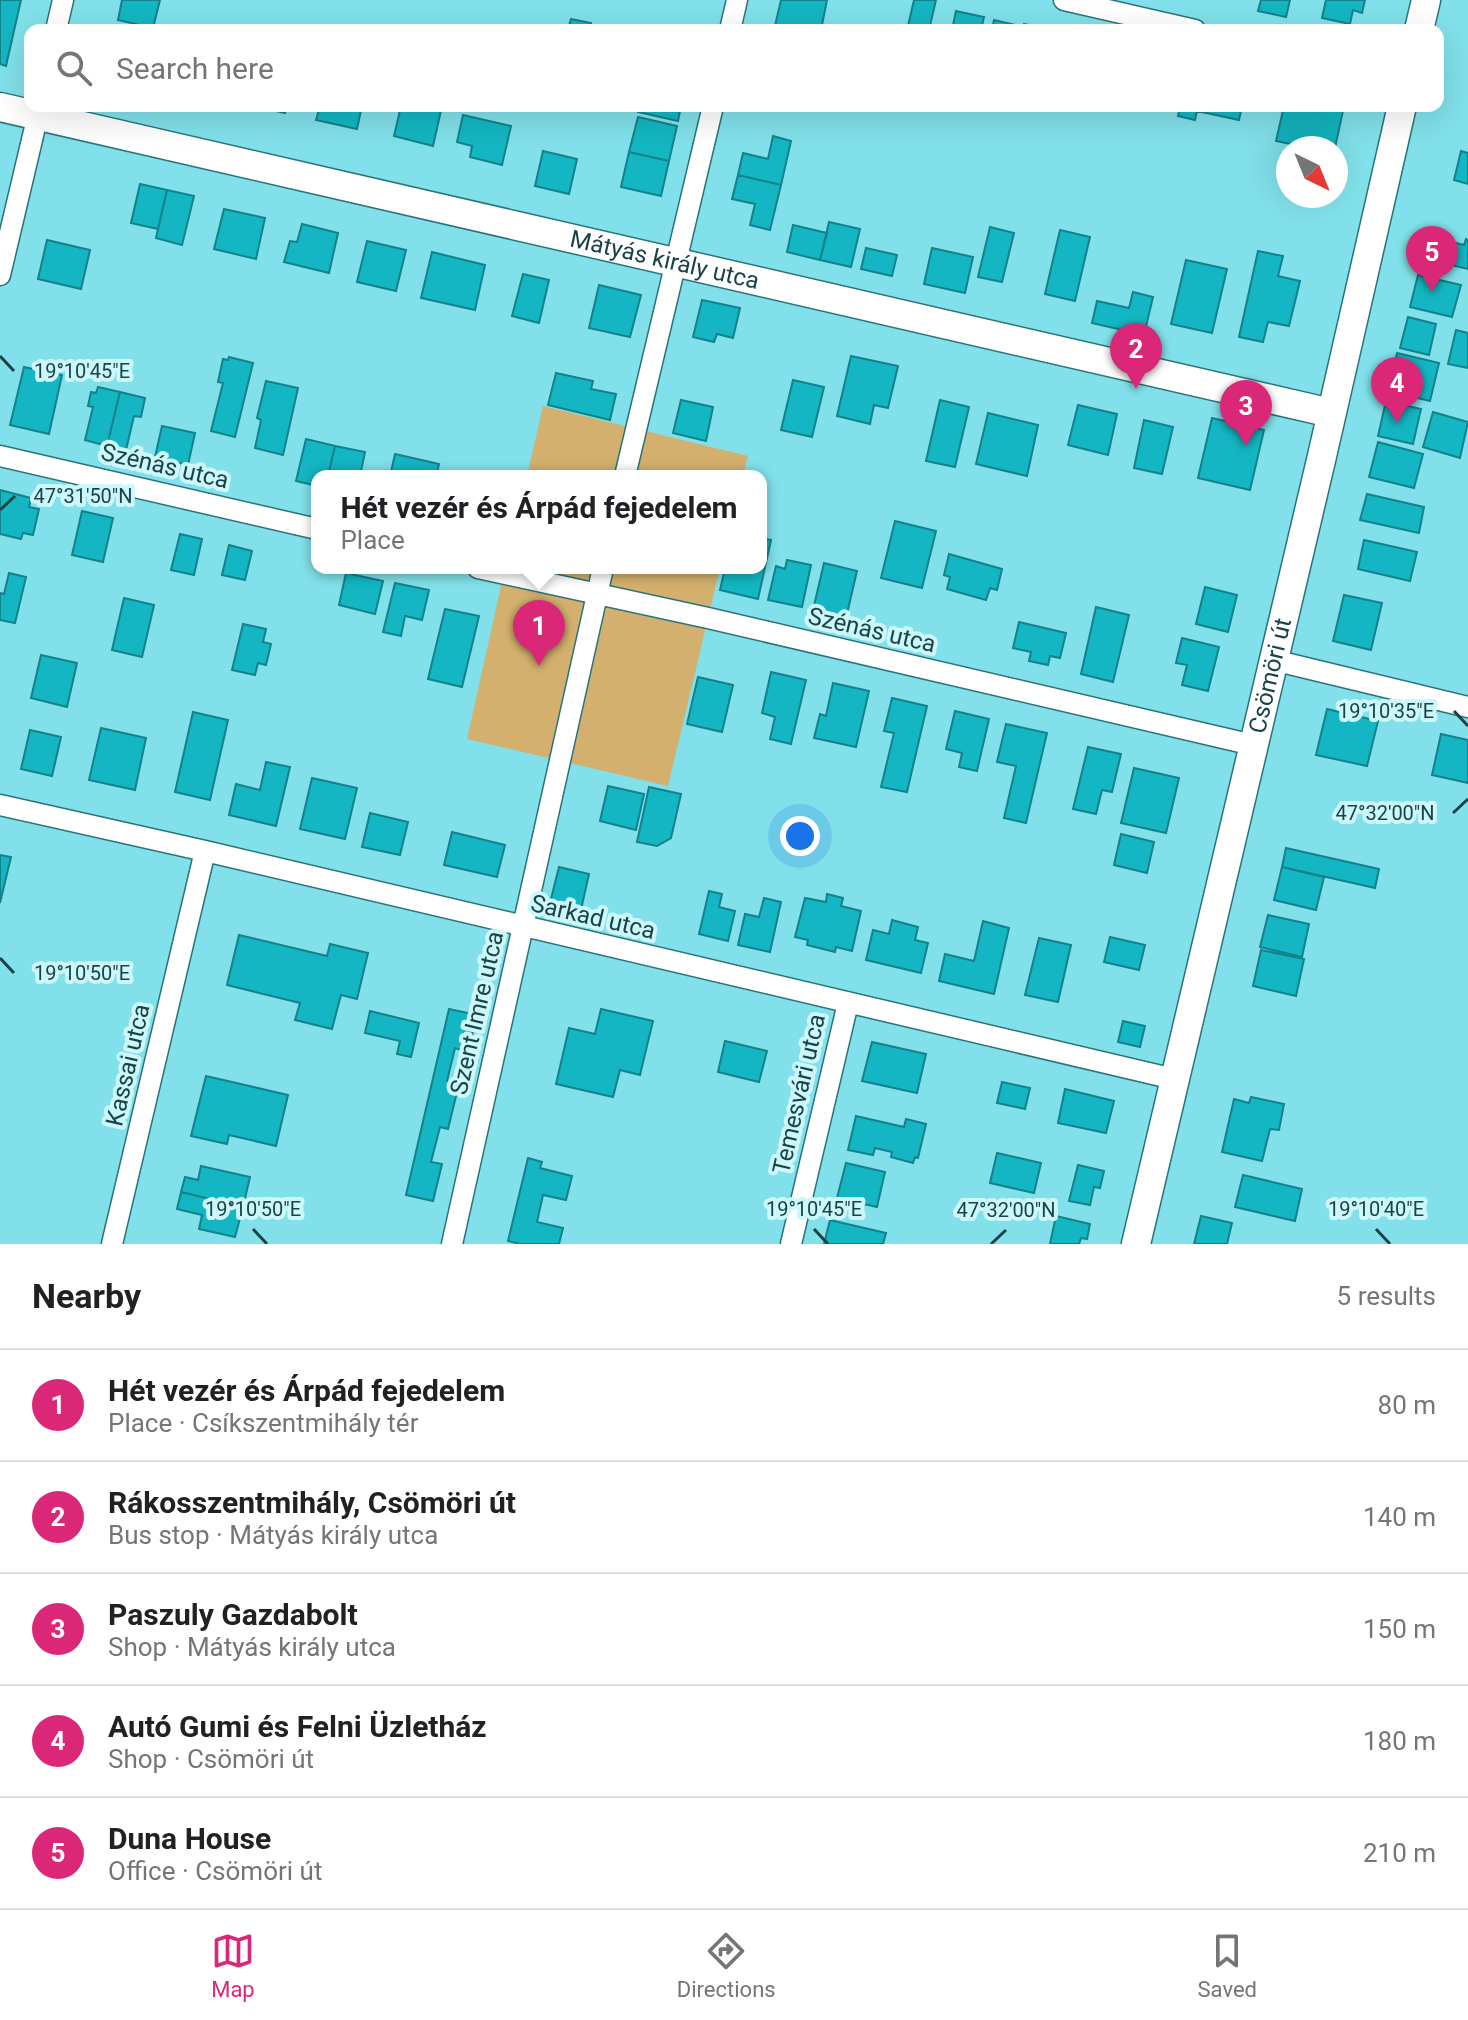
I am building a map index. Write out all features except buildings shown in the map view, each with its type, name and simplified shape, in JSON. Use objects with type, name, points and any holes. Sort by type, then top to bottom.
[{"type":"street","points":[[57,24],[63,0]]},
{"type":"street","points":[[731,24],[737,0]]},
{"type":"street","points":[[1064,0],[1169,24]]},
{"type":"street","points":[[1420,24],[1426,0]]},
{"type":"street","name":"Mátyás király utca","points":[[0,107],[24,109]]},
{"type":"street","points":[[0,275],[39,112]]},
{"type":"street","name":"Mátyás király utca","points":[[43,112],[1331,413]]},
{"type":"street","points":[[626,470],[712,112]]},
{"type":"street","name":"Csömöri út","points":[[1136,1244],[1401,112]]},
{"type":"street","name":"Szénás utca","points":[[0,456],[311,528]]},
{"type":"street","name":"Szénás utca","points":[[503,574],[708,618],[1253,745]]},
{"type":"street","points":[[596,596],[602,574]]},
{"type":"street","name":"Szent Imre utca","points":[[452,1244],[596,596]]},
{"type":"street","points":[[1273,660],[1468,707]]},
{"type":"street","name":"Sarkad utca","points":[[0,805],[1174,1079]]},
{"type":"street","name":"Kassai utca","points":[[112,1244],[205,851]]},
{"type":"street","name":"Temesvári utca","points":[[791,1244],[848,1003]]},
{"type":"shaded area","points":[[543,406],[748,456],[744,470],[528,470]]},
{"type":"shaded area","points":[[504,574],[719,574],[668,786],[467,739]]},
{"type":"place","name":"Duna House","points":[[1432,292]]},
{"type":"place","name":"Rákosszentmihály, Csömöri út","points":[[1136,389]]},
{"type":"place","name":"Autó Gumi és Felni Üzletház","points":[[1397,423]]},
{"type":"place","name":"Paszuly Gazdabolt","points":[[1246,446]]},
{"type":"place","name":"Hét vezér és Árpád fejedelem","points":[[539,666]]}]
